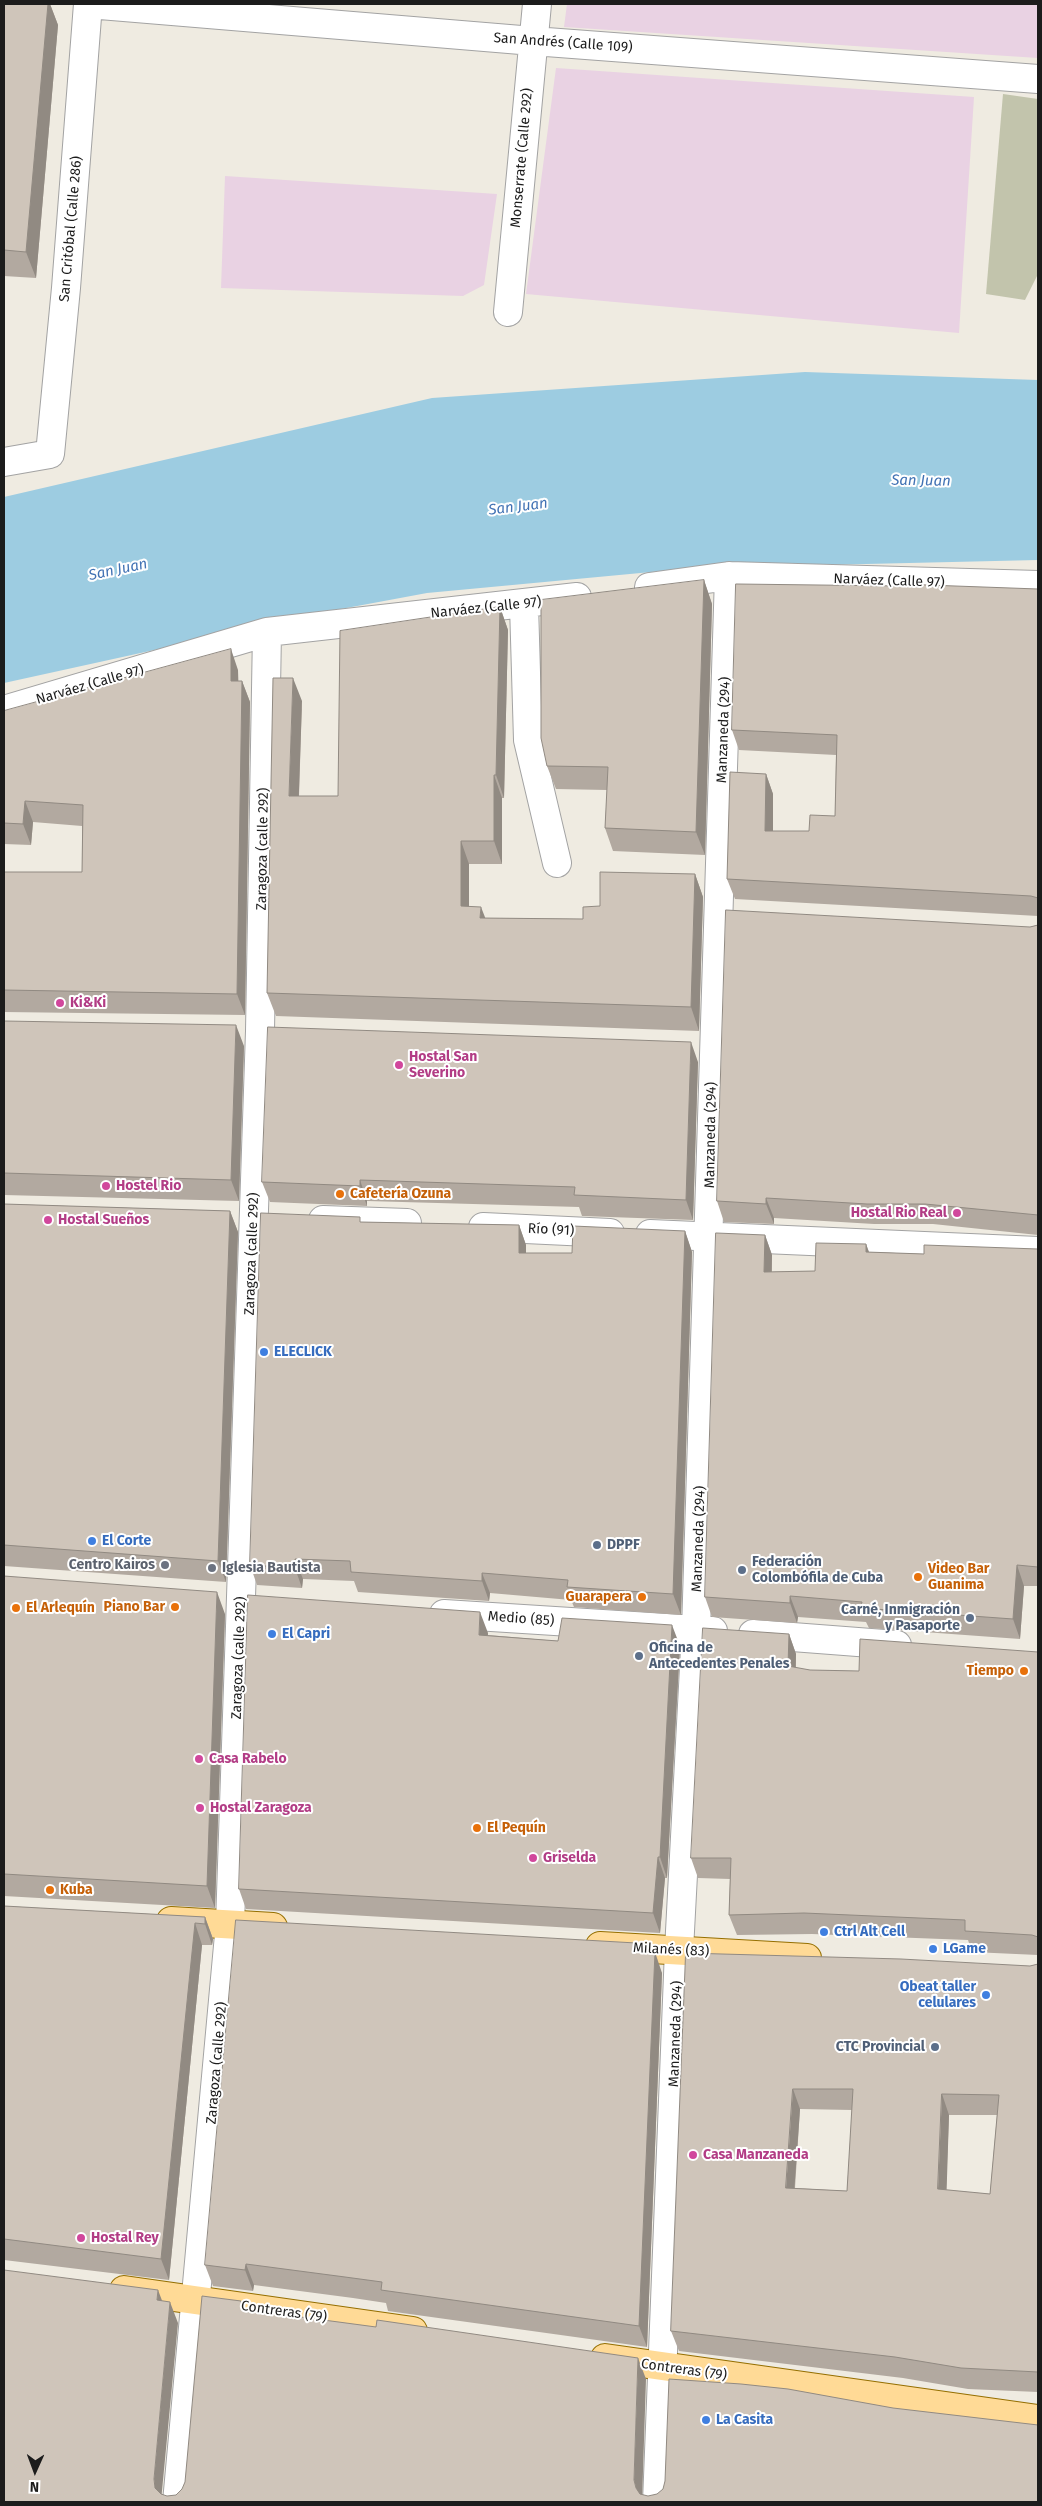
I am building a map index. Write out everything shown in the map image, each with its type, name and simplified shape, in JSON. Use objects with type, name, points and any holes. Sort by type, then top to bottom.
[{"type":"main road","points":[[142,1919],[300,1928]]},
{"type":"main road","name":"Milanés (83)","points":[[579,1944],[834,1959]]},
{"type":"main road","name":"Contreras (79)","points":[[100,2287],[439,2334]]},
{"type":"main road","name":"Contreras (79)","points":[[576,2354],[1038,2419]]},
{"type":"street","name":"San Andrés (Calle 109)","points":[[88,4],[533,41],[1038,79]]},
{"type":"street","name":"San Critóbal (Calle 286)","points":[[4,462],[50,454],[66,288],[88,4]]},
{"type":"street","name":"Monserrate (Calle 292)","points":[[508,312],[536,4]]},
{"type":"street","name":"Narváez (Calle 97)","points":[[4,710],[267,632],[524,604],[729,576],[1038,585]]},
{"type":"street","name":"Manzaneda (294)","points":[[657,2502],[679,1950],[696,1630],[709,1237],[703,1046],[717,914],[729,576]]},
{"type":"street","points":[[524,604],[528,740],[557,863]]},
{"type":"street","name":"Zaragoza (calle 292)","points":[[177,2502],[230,1924],[230,1600],[254,1217],[260,1032],[267,632]]},
{"type":"street","points":[[717,914],[746,916]]},
{"type":"street","points":[[230,1031],[289,1032]]},
{"type":"street","points":[[225,1216],[432,1225]]},
{"type":"street","name":"Río (91)","points":[[462,1226],[1038,1250]]},
{"type":"street","points":[[230,1600],[270,1602]]},
{"type":"street","name":"Medio (85)","points":[[419,1612],[921,1647]]},
{"type":"shaded area","points":[[567,4],[1038,4],[1038,58],[564,27]]},
{"type":"shaded area","points":[[556,68],[974,97],[959,333],[526,294]]},
{"type":"shaded area","points":[[1003,94],[1038,99],[1038,274],[1025,300],[986,294]]},
{"type":"shaded area","points":[[225,176],[497,194],[484,285],[463,296],[221,288]]},
{"type":"water","name":"San Juan","points":[[805,372],[1038,380],[1038,560],[694,568],[427,593],[341,609],[4,683],[4,497],[432,398]]},
{"type":"building","points":[[4,4],[48,4],[26,252],[4,250]]},
{"type":"building","points":[[704,580],[696,832],[605,828],[608,767],[547,766],[541,738],[541,600]]},
{"type":"building","points":[[736,584],[900,586],[900,584],[1038,589],[1038,898],[1031,896],[727,879],[730,772],[766,774],[765,831],[809,831],[810,815],[835,816],[837,735],[732,730]]},
{"type":"building","points":[[500,607],[496,775],[494,775],[494,841],[461,841],[461,906],[481,907],[480,918],[583,919],[583,907],[600,906],[600,872],[695,874],[691,1007],[267,993],[273,678],[293,678],[289,796],[338,796],[340,631]]},
{"type":"building","points":[[231,649],[231,681],[242,681],[237,994],[4,990],[4,872],[82,872],[83,805],[25,801],[23,824],[4,823],[4,711]]},
{"type":"building","points":[[726,910],[1030,927],[1038,925],[1038,1215],[925,1204],[867,1204],[766,1198],[766,1204],[717,1201]]},
{"type":"building","points":[[4,1021],[236,1025],[231,1180],[4,1173]]},
{"type":"building","points":[[268,1027],[691,1042],[686,1200],[574,1195],[575,1187],[360,1180],[360,1186],[262,1182]]},
{"type":"building","points":[[4,1204],[230,1211],[218,1561],[4,1545]]},
{"type":"building","points":[[261,1213],[360,1217],[360,1222],[519,1225],[519,1253],[572,1253],[573,1226],[685,1231],[673,1594],[567,1587],[568,1580],[482,1573],[482,1581],[351,1572],[350,1561],[295,1559],[295,1568],[250,1565]]},
{"type":"building","points":[[716,1233],[765,1235],[764,1272],[815,1271],[816,1243],[866,1244],[866,1252],[924,1254],[924,1245],[1038,1249],[1038,1567],[1017,1565],[1013,1619],[861,1608],[862,1602],[790,1596],[790,1603],[705,1597]]},
{"type":"building","points":[[4,1576],[217,1592],[207,1886],[4,1874]]},
{"type":"building","points":[[248,1595],[480,1612],[479,1635],[558,1641],[562,1618],[672,1625],[660,1857],[658,1857],[653,1913],[239,1889]]},
{"type":"building","points":[[703,1628],[789,1634],[788,1666],[810,1670],[859,1671],[860,1639],[1038,1652],[1038,1937],[1032,1935],[965,1931],[965,1920],[804,1913],[729,1915],[731,1858],[691,1858]]},
{"type":"building","points":[[4,1906],[205,1917],[205,1924],[195,1923],[161,2259],[4,2239]]},
{"type":"building","points":[[236,1920],[636,1943],[636,1952],[655,1952],[639,2326],[381,2290],[382,2282],[246,2264],[245,2270],[205,2265]]},
{"type":"building","points":[[686,1953],[901,1959],[1030,1966],[1038,1964],[1038,2372],[961,2368],[895,2357],[671,2331]],"holes":[[[793,2089],[853,2089],[847,2191],[786,2188]],[[942,2094],[999,2095],[990,2194],[938,2189]]]},
{"type":"building","points":[[4,2270],[158,2290],[157,2300],[170,2302],[154,2479],[155,2488],[161,2494],[167,2496],[176,2495],[182,2489],[185,2482],[202,2296],[241,2301],[241,2309],[376,2327],[377,2320],[638,2358],[634,2480],[640,2494],[648,2496],[657,2494],[663,2489],[665,2481],[669,2379],[788,2389],[893,2408],[1038,2425],[1038,2502],[4,2502]]},
{"type":"place","name":"Ki&Ki","points":[[60,1003]]},
{"type":"place","name":"Hostal San Severino","points":[[399,1065]]},
{"type":"place","name":"Hostel Rio","points":[[106,1186]]},
{"type":"place","name":"Cafetería Ozuna","points":[[340,1194]]},
{"type":"place","name":"Hostal Rio Real","points":[[957,1213]]},
{"type":"place","name":"Hostal Sueños","points":[[48,1220]]},
{"type":"place","name":"ELECLICK","points":[[264,1352]]},
{"type":"place","name":"El Corte","points":[[92,1541]]},
{"type":"place","name":"DPPF","points":[[597,1545]]},
{"type":"place","name":"Centro Kairos","points":[[165,1565]]},
{"type":"place","name":"Iglesia Bautista","points":[[212,1568]]},
{"type":"place","name":"Federación Colombófila de Cuba","points":[[742,1570]]},
{"type":"place","name":"Video Bar Guanima","points":[[918,1577]]},
{"type":"place","name":"Guarapera","points":[[642,1597]]},
{"type":"place","name":"Piano Bar","points":[[175,1607]]},
{"type":"place","name":"El Arlequín","points":[[16,1608]]},
{"type":"place","name":"Carné, Inmigración y Pasaporte","points":[[970,1618]]},
{"type":"place","name":"El Capri","points":[[272,1634]]},
{"type":"place","name":"Oficina de Antecedentes Penales","points":[[639,1656]]},
{"type":"place","name":"Tiempo","points":[[1024,1671]]},
{"type":"place","name":"Casa Rabelo","points":[[199,1759]]},
{"type":"place","name":"Hostal Zaragoza","points":[[200,1808]]},
{"type":"place","name":"El Pequín","points":[[477,1828]]},
{"type":"place","name":"Griselda","points":[[533,1858]]},
{"type":"place","name":"Kuba","points":[[50,1890]]},
{"type":"place","name":"Ctrl Alt Cell","points":[[824,1932]]},
{"type":"place","name":"LGame","points":[[933,1949]]},
{"type":"place","name":"Obeat taller celulares","points":[[986,1995]]},
{"type":"place","name":"CTC Provincial","points":[[935,2047]]},
{"type":"place","name":"Casa Manzaneda","points":[[693,2155]]},
{"type":"place","name":"Hostal Rey","points":[[81,2238]]},
{"type":"place","name":"La Casita","points":[[706,2420]]}]
